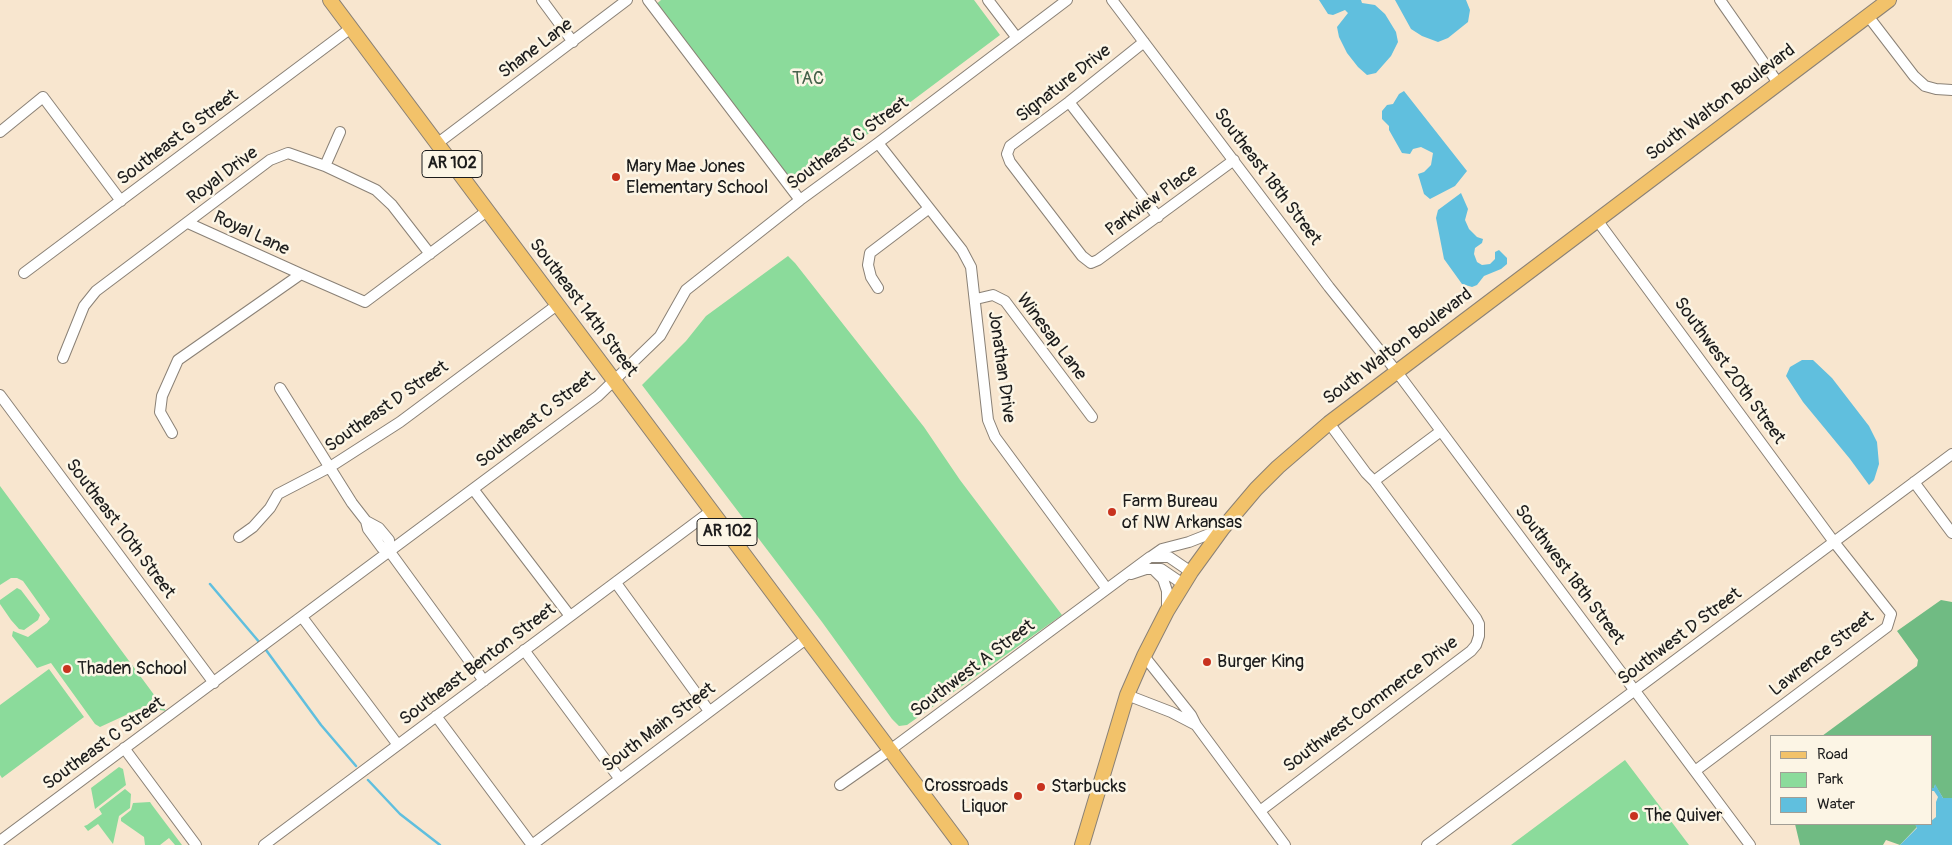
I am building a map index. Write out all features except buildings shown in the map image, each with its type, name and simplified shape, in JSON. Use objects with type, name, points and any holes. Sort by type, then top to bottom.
[{"type":"main road","name":"Southeast 14th Street","points":[[331,0],[806,638]]},
{"type":"main road","name":"South Walton Boulevard","points":[[1082,845],[1127,696],[1144,656],[1167,611],[1187,578],[1223,528],[1256,489],[1278,467],[1329,424],[1889,0]]},
{"type":"main road","name":"AR 102","points":[[806,638],[960,845]]},
{"type":"street","points":[[542,0],[573,42]]},
{"type":"street","name":"Shane Lane","points":[[438,144],[627,0]]},
{"type":"street","points":[[648,0],[800,200]]},
{"type":"street","points":[[988,0],[1017,38]]},
{"type":"street","name":"Southeast C Street","points":[[0,841],[598,396],[660,336],[686,290],[800,200],[1067,0]]},
{"type":"street","name":"Southeast 18th Street","points":[[1112,0],[1329,287],[1397,372]]},
{"type":"street","points":[[1720,0],[1778,83]]},
{"type":"street","points":[[1868,16],[1914,76],[1925,86],[1952,90]]},
{"type":"street","name":"Southeast G Street","points":[[24,273],[351,28]]},
{"type":"street","name":"Signature Drive","points":[[1088,260],[1082,256],[1010,162],[1007,154],[1010,146],[1070,102],[1144,42]]},
{"type":"street","points":[[0,132],[43,97],[121,201]]},
{"type":"street","points":[[1070,102],[1158,217]]},
{"type":"street","points":[[325,166],[340,132]]},
{"type":"street","name":"Jonathan Drive","points":[[878,143],[962,250],[972,267],[988,420],[995,437],[1107,589]]},
{"type":"street","name":"Royal Drive","points":[[63,358],[84,306],[96,291],[270,160],[288,153],[325,166],[376,190],[392,205],[430,254]]},
{"type":"street","name":"Parkview Place","points":[[1088,260],[1090,263],[1098,260],[1234,160]]},
{"type":"street","points":[[878,288],[871,277],[868,265],[870,253],[928,208]]},
{"type":"street","points":[[430,254],[488,212]]},
{"type":"street","name":"Southwest 20th Street","points":[[1597,220],[1834,542]]},
{"type":"street","name":"Royal Lane","points":[[188,222],[365,302],[430,254]]},
{"type":"street","points":[[172,433],[160,412],[162,396],[178,360],[301,274]]},
{"type":"street","name":"Winesap Lane","points":[[976,299],[993,295],[1005,300],[1092,417]]},
{"type":"street","name":"Southeast D Street","points":[[239,537],[253,527],[270,508],[278,494],[330,467],[400,422],[557,304]]},
{"type":"street","name":"Southwest 18th Street","points":[[1397,372],[1750,845]]},
{"type":"street","points":[[280,388],[352,503],[366,521],[368,529],[382,548],[390,552],[484,681]]},
{"type":"street","name":"Southeast 10th Street","points":[[0,395],[214,683]]},
{"type":"street","name":"Southwest Commerce Drive","points":[[1260,811],[1471,651],[1478,640],[1480,630],[1476,618],[1329,424]]},
{"type":"street","points":[[1374,481],[1441,431]]},
{"type":"street","name":"Southwest D Street","points":[[1427,845],[1952,454]]},
{"type":"street","points":[[1914,482],[1952,533]]},
{"type":"street","points":[[474,490],[570,616]]},
{"type":"street","name":"Southeast Benton Street","points":[[264,845],[711,511]]},
{"type":"street","name":"Southwest A Street","points":[[840,785],[1150,557],[1162,549],[1189,542],[1223,528]]},
{"type":"street","name":"Lawrence Street","points":[[1695,771],[1887,627],[1891,614],[1834,542]]},
{"type":"street","points":[[1150,557],[1169,557],[1187,578]]},
{"type":"street","points":[[1153,569],[1161,569],[1187,578]]},
{"type":"street","points":[[1153,569],[1163,579],[1167,591],[1167,611]]},
{"type":"street","name":"Southwest A Street","points":[[1123,577],[1153,569]]},
{"type":"street","points":[[616,582],[709,711]]},
{"type":"street","points":[[302,617],[398,745]]},
{"type":"street","name":"South Main Street","points":[[532,845],[806,638]]},
{"type":"street","points":[[524,650],[619,778]]},
{"type":"street","points":[[1144,656],[1191,715],[1196,725],[1285,845]]},
{"type":"street","points":[[1127,696],[1171,712],[1196,725]]},
{"type":"street","points":[[436,716],[532,845]]},
{"type":"street","points":[[124,748],[196,845]]},
{"type":"green space","name":"TAC","points":[[661,0],[974,0],[1000,35],[793,190],[653,7]]},
{"type":"green space","points":[[788,256],[924,427],[960,480],[1062,615],[907,725],[899,726],[892,719],[822,622],[642,385],[686,341],[706,316]]},
{"type":"green space","points":[[0,486],[166,711],[149,708],[139,709],[100,727],[95,724],[51,663],[37,668],[12,636],[13,631],[28,637],[50,619],[23,581],[11,578],[0,585]]},
{"type":"green space","points":[[17,588],[21,590],[40,615],[38,620],[24,630],[19,629],[0,604],[0,600]]},
{"type":"green space","points":[[1941,600],[1952,602],[1952,798],[1943,798],[1935,785],[1932,788],[1932,735],[1823,735],[1917,666],[1918,660],[1897,631]]},
{"type":"green space","points":[[49,669],[84,717],[2,778],[0,775],[0,705]]},
{"type":"green space","points":[[1625,760],[1689,845],[1511,845]]},
{"type":"green space","points":[[119,767],[123,769],[126,785],[95,809],[91,788]]},
{"type":"green space","points":[[125,789],[131,794],[130,808],[119,816],[113,844],[98,824],[88,831],[84,826],[102,814],[99,809]]},
{"type":"green space","points":[[150,802],[182,845],[175,845],[169,838],[160,845],[145,845],[144,837],[121,821],[121,818],[131,810],[133,803]]},
{"type":"green space","points":[[1795,825],[1916,825],[1917,827],[1900,845],[1886,840],[1883,845],[1800,845]]},
{"type":"water","points":[[1319,0],[1361,0],[1362,3],[1375,5],[1385,14],[1396,32],[1398,42],[1391,56],[1376,73],[1367,75],[1358,67],[1347,53],[1339,37],[1337,27],[1348,13],[1345,10],[1333,15],[1328,14]]},
{"type":"water","points":[[1395,0],[1466,0],[1470,10],[1468,22],[1448,38],[1438,42],[1422,36],[1411,29]]},
{"type":"water","points":[[1404,91],[1467,171],[1455,186],[1430,199],[1424,194],[1418,174],[1424,172],[1431,165],[1433,153],[1421,147],[1413,149],[1410,154],[1402,153],[1389,130],[1389,126],[1382,119],[1382,111],[1387,105],[1393,104],[1399,94]]},
{"type":"water","points":[[1461,193],[1468,209],[1465,220],[1469,229],[1477,237],[1483,239],[1482,243],[1475,248],[1474,254],[1477,262],[1482,265],[1490,264],[1495,259],[1495,252],[1499,250],[1507,258],[1507,264],[1501,269],[1484,276],[1477,285],[1472,287],[1462,284],[1444,259],[1436,218],[1438,210]]},
{"type":"water","points":[[1802,360],[1813,360],[1832,378],[1869,426],[1877,442],[1879,464],[1874,480],[1869,485],[1803,402],[1786,376],[1790,367]]},
{"type":"water","points":[[1935,784],[1943,798],[1952,798],[1952,845],[1900,845],[1917,828],[1916,825],[1932,825],[1932,820],[1936,817],[1938,797],[1932,791],[1932,788],[1934,788]]},
{"type":"waterway","points":[[210,584],[260,643]]},
{"type":"waterway","points":[[266,650],[321,725],[356,766]]},
{"type":"waterway","points":[[368,780],[400,814],[440,845]]},
{"type":"place","name":"Mary Mae Jones Elementary School","points":[[616,177]]},
{"type":"place","name":"Farm Bureau of NW Arkansas","points":[[1112,512]]},
{"type":"place","name":"Burger King","points":[[1207,662]]},
{"type":"place","name":"Thaden School","points":[[67,669]]},
{"type":"place","name":"Starbucks","points":[[1041,787]]},
{"type":"place","name":"Crossroads Liquor","points":[[1018,796]]},
{"type":"place","name":"The Quiver","points":[[1634,816]]}]
